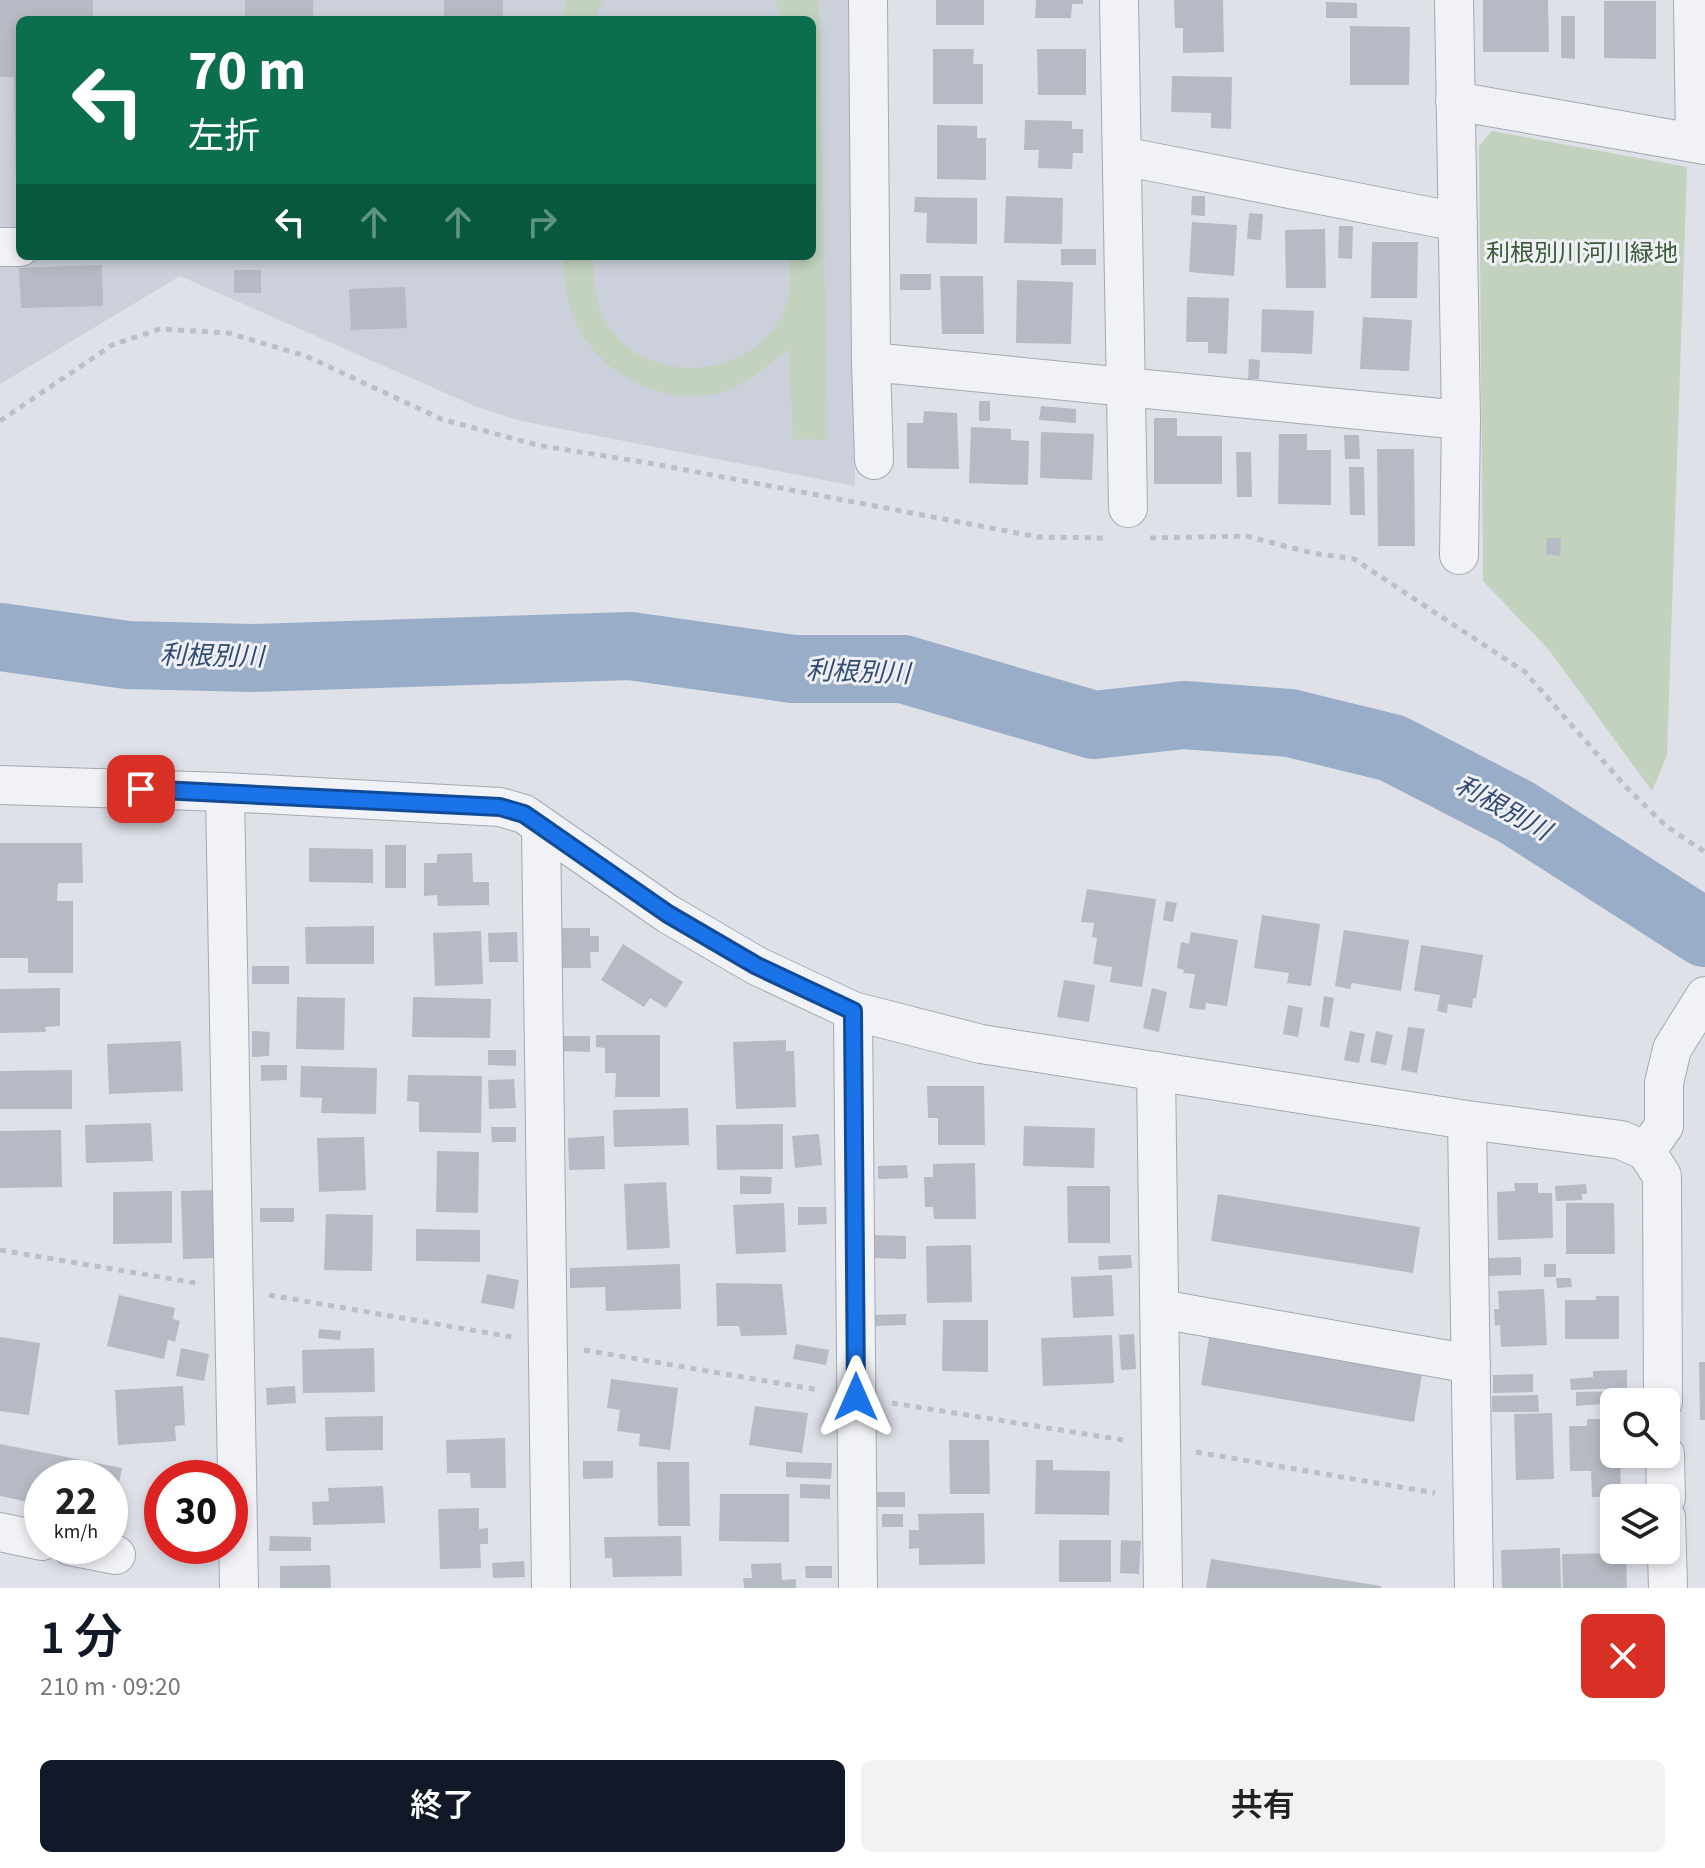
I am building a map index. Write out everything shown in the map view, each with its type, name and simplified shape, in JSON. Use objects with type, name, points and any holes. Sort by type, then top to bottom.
[{"type":"street","points":[[868,0],[874,460]]},
{"type":"street","points":[[1119,0],[1130,528]]},
{"type":"street","points":[[1454,0],[1461,420],[1459,555]]},
{"type":"street","points":[[1455,101],[1700,144],[1693,0]]},
{"type":"street","points":[[1122,156],[1458,222]]},
{"type":"street","points":[[871,362],[1461,420]]},
{"type":"street","points":[[0,785],[225,792],[500,807],[524,814],[668,914],[757,966],[853,1011],[981,1044],[1467,1120],[1621,1140],[1646,1151],[1662,1176],[1663,1388]]},
{"type":"street","points":[[225,792],[239,1588]]},
{"type":"street","points":[[541,827],[551,1588]]},
{"type":"street","points":[[1646,1151],[1664,1126],[1664,1083],[1672,1049],[1700,1004]]},
{"type":"street","points":[[853,1011],[858,1588]]},
{"type":"street","points":[[1156,1071],[1163,1588]]},
{"type":"street","points":[[1467,1120],[1474,1588]]},
{"type":"street","points":[[1160,1309],[1471,1364]]},
{"type":"street","points":[[0,1532],[24,1537]]},
{"type":"street","points":[[1667,1564],[1668,1588]]},
{"type":"path","points":[[0,421],[112,345],[160,329],[228,333],[306,356],[441,419],[537,445],[660,465],[1038,537],[1130,528],[1246,536],[1312,553],[1354,559],[1525,672],[1626,787],[1666,826],[1705,852]]},
{"type":"path","points":[[0,1250],[1473,1499]]},
{"type":"shaded area","points":[[0,0],[848,0],[855,486],[521,421],[477,407],[180,276],[0,384]]},
{"type":"green space","points":[[566,0],[603,0],[596,16],[563,16]]},
{"type":"green space","points":[[775,0],[819,0],[828,440],[793,439],[789,349],[749,379],[722,392],[701,396],[658,391],[618,372],[587,342],[573,315],[565,282],[563,260],[593,260],[596,293],[609,327],[629,348],[653,361],[680,367],[707,367],[734,359],[757,345],[776,325],[788,299],[789,260],[816,260],[816,16],[781,16]]},
{"type":"green space","name":"利根別川河川緑地","points":[[1492,131],[1687,167],[1667,755],[1652,791],[1549,650],[1483,581],[1479,146]]},
{"type":"building","points":[[0,0],[93,0],[93,16],[16,16],[16,180],[14,77],[0,77]]},
{"type":"building","points":[[245,0],[313,0],[313,16],[245,16]]},
{"type":"building","points":[[444,0],[503,0],[503,16],[444,16]]},
{"type":"building","points":[[936,0],[984,0],[984,25],[936,25]]},
{"type":"building","points":[[1036,0],[1083,0],[1083,4],[1072,4],[1071,18],[1035,18]]},
{"type":"building","points":[[1174,0],[1223,0],[1224,52],[1183,53],[1183,28],[1175,28]]},
{"type":"building","points":[[1483,0],[1548,0],[1549,52],[1483,52]]},
{"type":"building","points":[[1604,1],[1656,1],[1656,59],[1604,58]]},
{"type":"building","points":[[1326,2],[1357,3],[1357,18],[1326,18]]},
{"type":"building","points":[[1561,16],[1575,16],[1575,59],[1561,58]]},
{"type":"building","points":[[1350,26],[1410,27],[1409,85],[1350,85]]},
{"type":"building","points":[[933,49],[974,49],[973,64],[983,64],[983,104],[933,104]]},
{"type":"building","points":[[1037,49],[1086,49],[1086,95],[1038,95]]},
{"type":"building","points":[[1172,76],[1232,77],[1231,129],[1211,128],[1211,113],[1171,112]]},
{"type":"building","points":[[1025,120],[1072,121],[1072,129],[1083,129],[1083,153],[1073,153],[1072,169],[1038,168],[1039,150],[1024,150]]},
{"type":"building","points":[[937,125],[977,126],[977,138],[986,138],[986,180],[937,179]]},
{"type":"building","points":[[1006,196],[1063,198],[1062,244],[1004,243]]},
{"type":"building","points":[[1192,196],[1205,196],[1205,216],[1191,215]]},
{"type":"building","points":[[915,197],[977,198],[977,244],[926,243],[927,213],[914,212]]},
{"type":"building","points":[[1249,213],[1263,214],[1261,240],[1247,239]]},
{"type":"building","points":[[1192,222],[1237,225],[1234,276],[1189,272]]},
{"type":"building","points":[[1339,226],[1353,226],[1352,259],[1338,258]]},
{"type":"building","points":[[1325,229],[1326,288],[1286,288],[1285,230]]},
{"type":"building","points":[[1372,242],[1418,242],[1417,298],[1371,298]]},
{"type":"building","points":[[1061,249],[1096,249],[1096,265],[1061,265]]},
{"type":"building","points":[[102,265],[103,306],[21,308],[19,268]]},
{"type":"building","points":[[234,270],[261,270],[261,293],[234,293]]},
{"type":"building","points":[[900,274],[931,274],[931,290],[900,290]]},
{"type":"building","points":[[940,276],[983,276],[984,334],[942,334]]},
{"type":"building","points":[[1017,280],[1073,282],[1071,344],[1016,343]]},
{"type":"building","points":[[405,287],[407,328],[351,330],[349,289]]},
{"type":"building","points":[[1187,297],[1229,298],[1227,354],[1208,353],[1208,342],[1186,342]]},
{"type":"building","points":[[1262,309],[1314,311],[1312,354],[1261,352]]},
{"type":"building","points":[[1363,317],[1412,320],[1409,371],[1360,369]]},
{"type":"building","points":[[1249,359],[1260,360],[1259,379],[1248,379]]},
{"type":"building","points":[[979,401],[990,401],[990,421],[979,421]]},
{"type":"building","points":[[1041,406],[1076,409],[1076,423],[1039,420]]},
{"type":"building","points":[[924,411],[957,413],[959,469],[907,468],[907,423],[923,423]]},
{"type":"building","points":[[1154,418],[1177,418],[1177,436],[1222,436],[1222,484],[1154,484]]},
{"type":"building","points":[[971,427],[1011,429],[1011,440],[1029,441],[1028,485],[969,483]]},
{"type":"building","points":[[1041,432],[1094,434],[1092,480],[1040,478]]},
{"type":"building","points":[[1279,434],[1307,434],[1307,450],[1331,450],[1331,505],[1278,504]]},
{"type":"building","points":[[1344,435],[1359,435],[1360,459],[1345,459]]},
{"type":"building","points":[[1377,449],[1414,449],[1415,546],[1378,546]]},
{"type":"building","points":[[1236,452],[1251,452],[1252,497],[1237,497]]},
{"type":"building","points":[[1349,467],[1364,467],[1365,515],[1350,515]]},
{"type":"building","points":[[1547,538],[1561,538],[1560,556],[1546,554]]},
{"type":"building","points":[[0,843],[82,843],[83,883],[58,883],[57,901],[73,901],[73,973],[28,973],[28,958],[0,958]]},
{"type":"building","points":[[385,845],[406,845],[406,888],[385,888]]},
{"type":"building","points":[[309,848],[373,849],[373,883],[309,882]]},
{"type":"building","points":[[472,853],[473,882],[489,882],[489,905],[438,906],[437,895],[424,896],[424,863],[437,863],[437,854]]},
{"type":"building","points":[[1087,889],[1156,899],[1142,987],[1110,982],[1112,967],[1093,964],[1097,938],[1092,937],[1094,923],[1081,922]]},
{"type":"building","points":[[1166,901],[1177,903],[1173,922],[1163,920]]},
{"type":"building","points":[[1262,915],[1320,924],[1311,986],[1287,983],[1289,973],[1254,968]]},
{"type":"building","points":[[374,926],[374,964],[306,964],[305,927]]},
{"type":"building","points":[[562,928],[590,928],[590,936],[599,936],[599,952],[590,952],[591,968],[562,968]]},
{"type":"building","points":[[1344,930],[1409,940],[1401,991],[1352,983],[1350,989],[1335,986]]},
{"type":"building","points":[[481,931],[483,984],[435,986],[433,933]]},
{"type":"building","points":[[517,932],[518,962],[489,962],[488,933]]},
{"type":"building","points":[[1191,932],[1238,940],[1227,1006],[1206,1003],[1205,1010],[1189,1008],[1195,974],[1183,973],[1184,970],[1177,968],[1181,942],[1189,944]]},
{"type":"building","points":[[623,944],[683,982],[666,1008],[650,998],[644,1007],[601,980]]},
{"type":"building","points":[[1421,945],[1483,955],[1472,1008],[1448,1004],[1447,1013],[1437,1011],[1440,995],[1414,991]]},
{"type":"building","points":[[252,966],[289,966],[289,984],[252,984]]},
{"type":"building","points":[[1064,980],[1095,985],[1089,1022],[1057,1017]]},
{"type":"building","points":[[60,988],[60,1026],[45,1027],[46,1032],[0,1033],[0,989]]},
{"type":"building","points":[[1152,988],[1167,992],[1159,1032],[1143,1028]]},
{"type":"building","points":[[1324,996],[1334,998],[1329,1028],[1320,1026]]},
{"type":"building","points":[[297,997],[345,998],[344,1050],[296,1049]]},
{"type":"building","points":[[413,997],[491,999],[490,1038],[412,1037]]},
{"type":"building","points":[[1288,1005],[1303,1008],[1298,1037],[1283,1034]]},
{"type":"building","points":[[1408,1027],[1425,1029],[1417,1073],[1401,1070]]},
{"type":"building","points":[[252,1031],[270,1032],[269,1056],[252,1057]]},
{"type":"building","points":[[1350,1031],[1365,1034],[1359,1063],[1344,1060]]},
{"type":"building","points":[[1376,1031],[1393,1035],[1386,1065],[1370,1062]]},
{"type":"building","points":[[596,1035],[660,1035],[660,1097],[615,1097],[616,1073],[605,1073],[605,1048],[596,1047]]},
{"type":"building","points":[[562,1036],[590,1036],[590,1052],[562,1051]]},
{"type":"building","points":[[786,1040],[786,1051],[794,1051],[796,1107],[736,1109],[733,1042]]},
{"type":"building","points":[[181,1041],[183,1091],[109,1094],[107,1044]]},
{"type":"building","points":[[488,1050],[516,1050],[516,1066],[488,1065]]},
{"type":"building","points":[[261,1065],[287,1065],[287,1080],[261,1081]]},
{"type":"building","points":[[301,1066],[377,1068],[376,1114],[321,1113],[322,1098],[300,1097]]},
{"type":"building","points":[[72,1070],[72,1109],[0,1109],[0,1071]]},
{"type":"building","points":[[408,1075],[482,1076],[481,1133],[419,1132],[419,1102],[407,1101]]},
{"type":"building","points":[[514,1079],[516,1108],[489,1109],[488,1080]]},
{"type":"building","points":[[927,1086],[984,1086],[985,1145],[938,1145],[938,1118],[928,1118]]},
{"type":"building","points":[[688,1108],[689,1145],[614,1147],[613,1110]]},
{"type":"building","points":[[151,1123],[153,1161],[86,1163],[85,1125]]},
{"type":"building","points":[[783,1124],[783,1169],[717,1170],[716,1125]]},
{"type":"building","points":[[1024,1126],[1095,1128],[1094,1168],[1023,1166]]},
{"type":"building","points":[[491,1127],[516,1127],[516,1142],[492,1142]]},
{"type":"building","points":[[61,1130],[62,1187],[0,1188],[0,1131]]},
{"type":"building","points":[[819,1134],[822,1165],[795,1168],[792,1136]]},
{"type":"building","points":[[604,1136],[605,1169],[569,1170],[568,1138]]},
{"type":"building","points":[[364,1137],[366,1190],[319,1192],[317,1138]]},
{"type":"building","points":[[437,1151],[479,1152],[478,1213],[436,1212]]},
{"type":"building","points":[[975,1163],[976,1219],[934,1219],[933,1207],[925,1207],[924,1177],[933,1177],[933,1164]]},
{"type":"building","points":[[907,1165],[908,1178],[878,1179],[878,1166]]},
{"type":"building","points":[[740,1176],[772,1177],[771,1194],[740,1194]]},
{"type":"building","points":[[666,1182],[670,1248],[627,1250],[624,1184]]},
{"type":"building","points":[[1514,1183],[1538,1183],[1538,1193],[1552,1193],[1553,1238],[1498,1240],[1497,1192],[1515,1191]]},
{"type":"building","points":[[1586,1184],[1587,1194],[1582,1194],[1582,1200],[1556,1201],[1555,1186]]},
{"type":"building","points":[[1067,1186],[1110,1186],[1110,1243],[1068,1243]]},
{"type":"building","points":[[212,1190],[215,1258],[183,1259],[181,1191]]},
{"type":"building","points":[[172,1191],[172,1243],[113,1244],[113,1192]]},
{"type":"building","points":[[1218,1194],[1420,1227],[1413,1273],[1211,1241]]},
{"type":"building","points":[[784,1203],[786,1252],[736,1254],[733,1205]]},
{"type":"building","points":[[1566,1203],[1614,1203],[1615,1254],[1566,1254]]},
{"type":"building","points":[[798,1207],[826,1207],[827,1224],[798,1225]]},
{"type":"building","points":[[260,1208],[294,1208],[294,1222],[260,1222]]},
{"type":"building","points":[[326,1214],[373,1215],[372,1271],[324,1270]]},
{"type":"building","points":[[416,1229],[480,1230],[480,1262],[416,1261]]},
{"type":"building","points":[[874,1235],[906,1236],[906,1259],[873,1258]]},
{"type":"building","points":[[971,1245],[972,1302],[927,1303],[926,1246]]},
{"type":"building","points":[[1131,1255],[1132,1268],[1099,1270],[1098,1256]]},
{"type":"building","points":[[1521,1257],[1521,1275],[1489,1276],[1488,1258]]},
{"type":"building","points":[[680,1264],[681,1309],[606,1311],[605,1287],[570,1288],[570,1268]]},
{"type":"building","points":[[1544,1264],[1556,1264],[1556,1277],[1544,1277]]},
{"type":"building","points":[[487,1274],[519,1280],[514,1309],[481,1303]]},
{"type":"building","points":[[1112,1275],[1114,1316],[1073,1318],[1071,1277]]},
{"type":"building","points":[[1556,1278],[1571,1278],[1572,1287],[1557,1288]]},
{"type":"building","points":[[716,1283],[782,1284],[787,1335],[741,1336],[739,1326],[717,1326]]},
{"type":"building","points":[[1544,1289],[1547,1345],[1501,1347],[1500,1325],[1495,1326],[1494,1309],[1499,1309],[1498,1291]]},
{"type":"building","points":[[119,1295],[175,1308],[173,1319],[180,1321],[175,1342],[168,1340],[164,1359],[107,1346]]},
{"type":"building","points":[[1596,1296],[1619,1296],[1619,1339],[1565,1339],[1565,1300],[1596,1300]]},
{"type":"building","points":[[906,1314],[906,1325],[875,1326],[875,1315]]},
{"type":"building","points":[[943,1320],[988,1320],[988,1372],[942,1371]]},
{"type":"building","points":[[319,1329],[341,1331],[340,1340],[318,1338]]},
{"type":"building","points":[[1134,1334],[1136,1369],[1121,1370],[1119,1335]]},
{"type":"building","points":[[1112,1335],[1114,1383],[1043,1386],[1041,1338]]},
{"type":"building","points":[[0,1337],[40,1343],[29,1415],[0,1411]]},
{"type":"building","points":[[1209,1338],[1422,1374],[1414,1422],[1201,1385]]},
{"type":"building","points":[[796,1344],[829,1350],[826,1365],[793,1359]]},
{"type":"building","points":[[181,1348],[209,1354],[204,1381],[176,1376]]},
{"type":"building","points":[[374,1348],[375,1392],[303,1393],[302,1350]]},
{"type":"building","points":[[1699,1362],[1705,1362],[1705,1420],[1700,1420]]},
{"type":"building","points":[[1627,1370],[1627,1388],[1571,1390],[1570,1379],[1593,1377],[1593,1371]]},
{"type":"building","points":[[1533,1374],[1533,1392],[1493,1393],[1493,1375]]},
{"type":"building","points":[[611,1379],[678,1388],[670,1450],[639,1446],[640,1434],[617,1431],[620,1410],[607,1408]]},
{"type":"building","points":[[183,1386],[185,1425],[175,1426],[176,1441],[118,1445],[115,1390]]},
{"type":"building","points":[[295,1386],[296,1403],[267,1405],[266,1388]]},
{"type":"building","points":[[1576,1392],[1600,1392],[1600,1404],[1576,1406]]},
{"type":"building","points":[[1538,1395],[1539,1412],[1492,1412],[1492,1396]]},
{"type":"building","points":[[755,1406],[808,1413],[802,1453],[749,1445]]},
{"type":"building","points":[[1552,1413],[1554,1479],[1516,1480],[1514,1414]]},
{"type":"building","points":[[383,1416],[383,1450],[326,1451],[325,1417]]},
{"type":"building","points":[[1587,1419],[1600,1419],[1600,1468],[1620,1468],[1621,1484],[1600,1484],[1600,1497],[1592,1497],[1591,1471],[1570,1471],[1569,1426],[1587,1426]]},
{"type":"building","points":[[505,1438],[506,1488],[471,1488],[470,1473],[447,1473],[446,1440]]},
{"type":"building","points":[[949,1440],[989,1440],[990,1494],[950,1494]]},
{"type":"building","points":[[0,1444],[81,1460],[24,1460],[24,1501],[0,1496]]},
{"type":"building","points":[[1036,1460],[1053,1460],[1053,1470],[1110,1471],[1109,1515],[1035,1514]]},
{"type":"building","points":[[583,1461],[613,1461],[613,1478],[583,1479]]},
{"type":"building","points":[[657,1462],[689,1462],[690,1526],[658,1526]]},
{"type":"building","points":[[786,1462],[832,1463],[831,1479],[786,1477]]},
{"type":"building","points":[[800,1484],[830,1485],[830,1499],[800,1498]]},
{"type":"building","points":[[383,1486],[385,1523],[313,1525],[312,1502],[329,1501],[328,1488]]},
{"type":"building","points":[[875,1492],[905,1492],[905,1507],[875,1507]]},
{"type":"building","points":[[720,1494],[789,1494],[789,1542],[719,1541]]},
{"type":"building","points":[[479,1508],[479,1529],[488,1528],[488,1544],[480,1544],[481,1568],[440,1569],[438,1509]]},
{"type":"building","points":[[984,1513],[985,1564],[919,1565],[919,1548],[909,1549],[909,1530],[919,1530],[918,1514]]},
{"type":"building","points":[[882,1514],[903,1514],[903,1527],[882,1527]]},
{"type":"building","points":[[270,1536],[311,1537],[311,1551],[269,1551]]},
{"type":"building","points":[[681,1536],[682,1576],[613,1577],[612,1558],[605,1558],[604,1537]]},
{"type":"building","points":[[1059,1540],[1111,1540],[1111,1582],[1059,1582]]},
{"type":"building","points":[[1121,1540],[1141,1541],[1139,1574],[1120,1573]]},
{"type":"building","points":[[1560,1548],[1561,1588],[1502,1588],[1501,1550]]},
{"type":"building","points":[[1600,1553],[1600,1564],[1626,1564],[1627,1588],[1563,1588],[1562,1554]]},
{"type":"building","points":[[1211,1559],[1381,1586],[1381,1588],[1206,1588]]},
{"type":"building","points":[[524,1561],[525,1577],[493,1578],[492,1563]]},
{"type":"building","points":[[781,1563],[782,1580],[796,1579],[796,1588],[744,1588],[743,1578],[752,1578],[751,1564]]},
{"type":"building","points":[[330,1565],[331,1588],[280,1588],[280,1566]]},
{"type":"building","points":[[805,1566],[832,1566],[832,1578],[806,1578]]},
{"type":"waterway","name":"利根別川","points":[[0,637],[127,655],[252,658],[630,646],[793,669],[903,669],[1094,725],[1184,715],[1290,723],[1392,748],[1516,812],[1705,933]]},
{"type":"route","points":[[141,789],[500,807],[524,814],[668,914],[757,966],[853,1011],[856,1397]]}]
